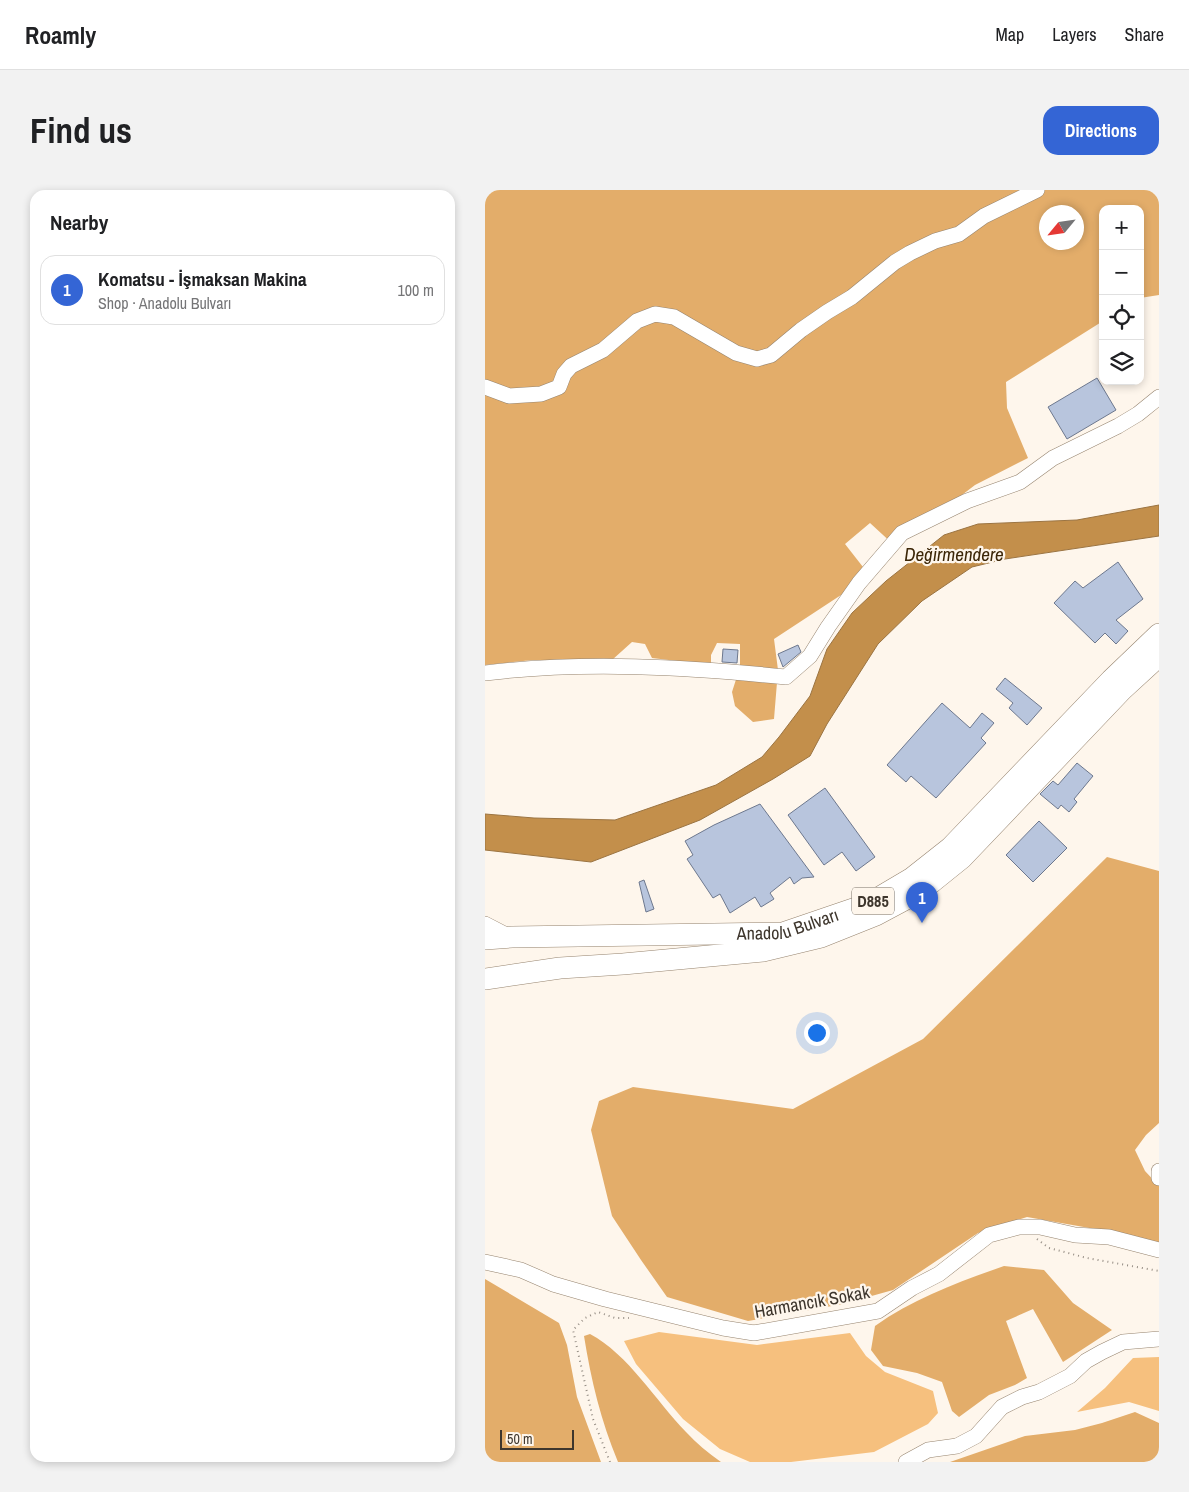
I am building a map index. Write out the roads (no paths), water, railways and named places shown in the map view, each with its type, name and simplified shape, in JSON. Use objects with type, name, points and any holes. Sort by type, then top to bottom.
[{"type":"highway","name":"Anadolu Bulvarı","points":[[485,939],[783,933],[868,904],[911,878],[950,848],[1111,680],[1159,634]]},
{"type":"highway","name":"Anadolu Bulvarı","points":[[485,980],[560,968],[763,951],[821,937],[876,916],[921,890],[962,858],[1122,690],[1159,656]]},
{"type":"street","points":[[485,386],[509,396],[541,394],[559,387],[571,366],[603,350],[637,321],[655,314],[674,317],[737,353],[757,359],[771,355],[801,330],[852,297],[910,252],[959,234],[984,216],[1037,190]]},
{"type":"street","points":[[485,673],[550,666],[637,667],[727,671],[786,677],[810,656],[859,583],[902,533],[967,501],[1020,482],[1053,458],[1138,414],[1159,397]]},
{"type":"street","points":[[485,924],[512,937]]},
{"type":"street","points":[[1159,1171],[1159,1178]]},
{"type":"street","name":"Harmancık Sokak","points":[[485,1262],[521,1270],[553,1284],[605,1299],[723,1328],[754,1333],[878,1312],[912,1288],[939,1274],[989,1235],[1019,1227],[1040,1227],[1075,1235],[1109,1237],[1159,1250]]},
{"type":"street","points":[[906,1462],[928,1450],[957,1446],[976,1436],[1002,1407],[1022,1397],[1039,1392],[1070,1376],[1086,1361],[1102,1352],[1123,1342],[1159,1339]]},
{"type":"water","name":"Değirmendere","points":[[1159,505],[1159,536],[1005,559],[972,567],[922,601],[878,644],[827,724],[810,756],[700,820],[591,862],[485,850],[485,814],[534,818],[615,820],[716,785],[762,757],[810,696],[827,649],[852,613],[886,581],[944,535],[978,524],[1077,520]]},
{"type":"place","name":"Komatsu - İşmaksan Makina","points":[[922,923]]}]
